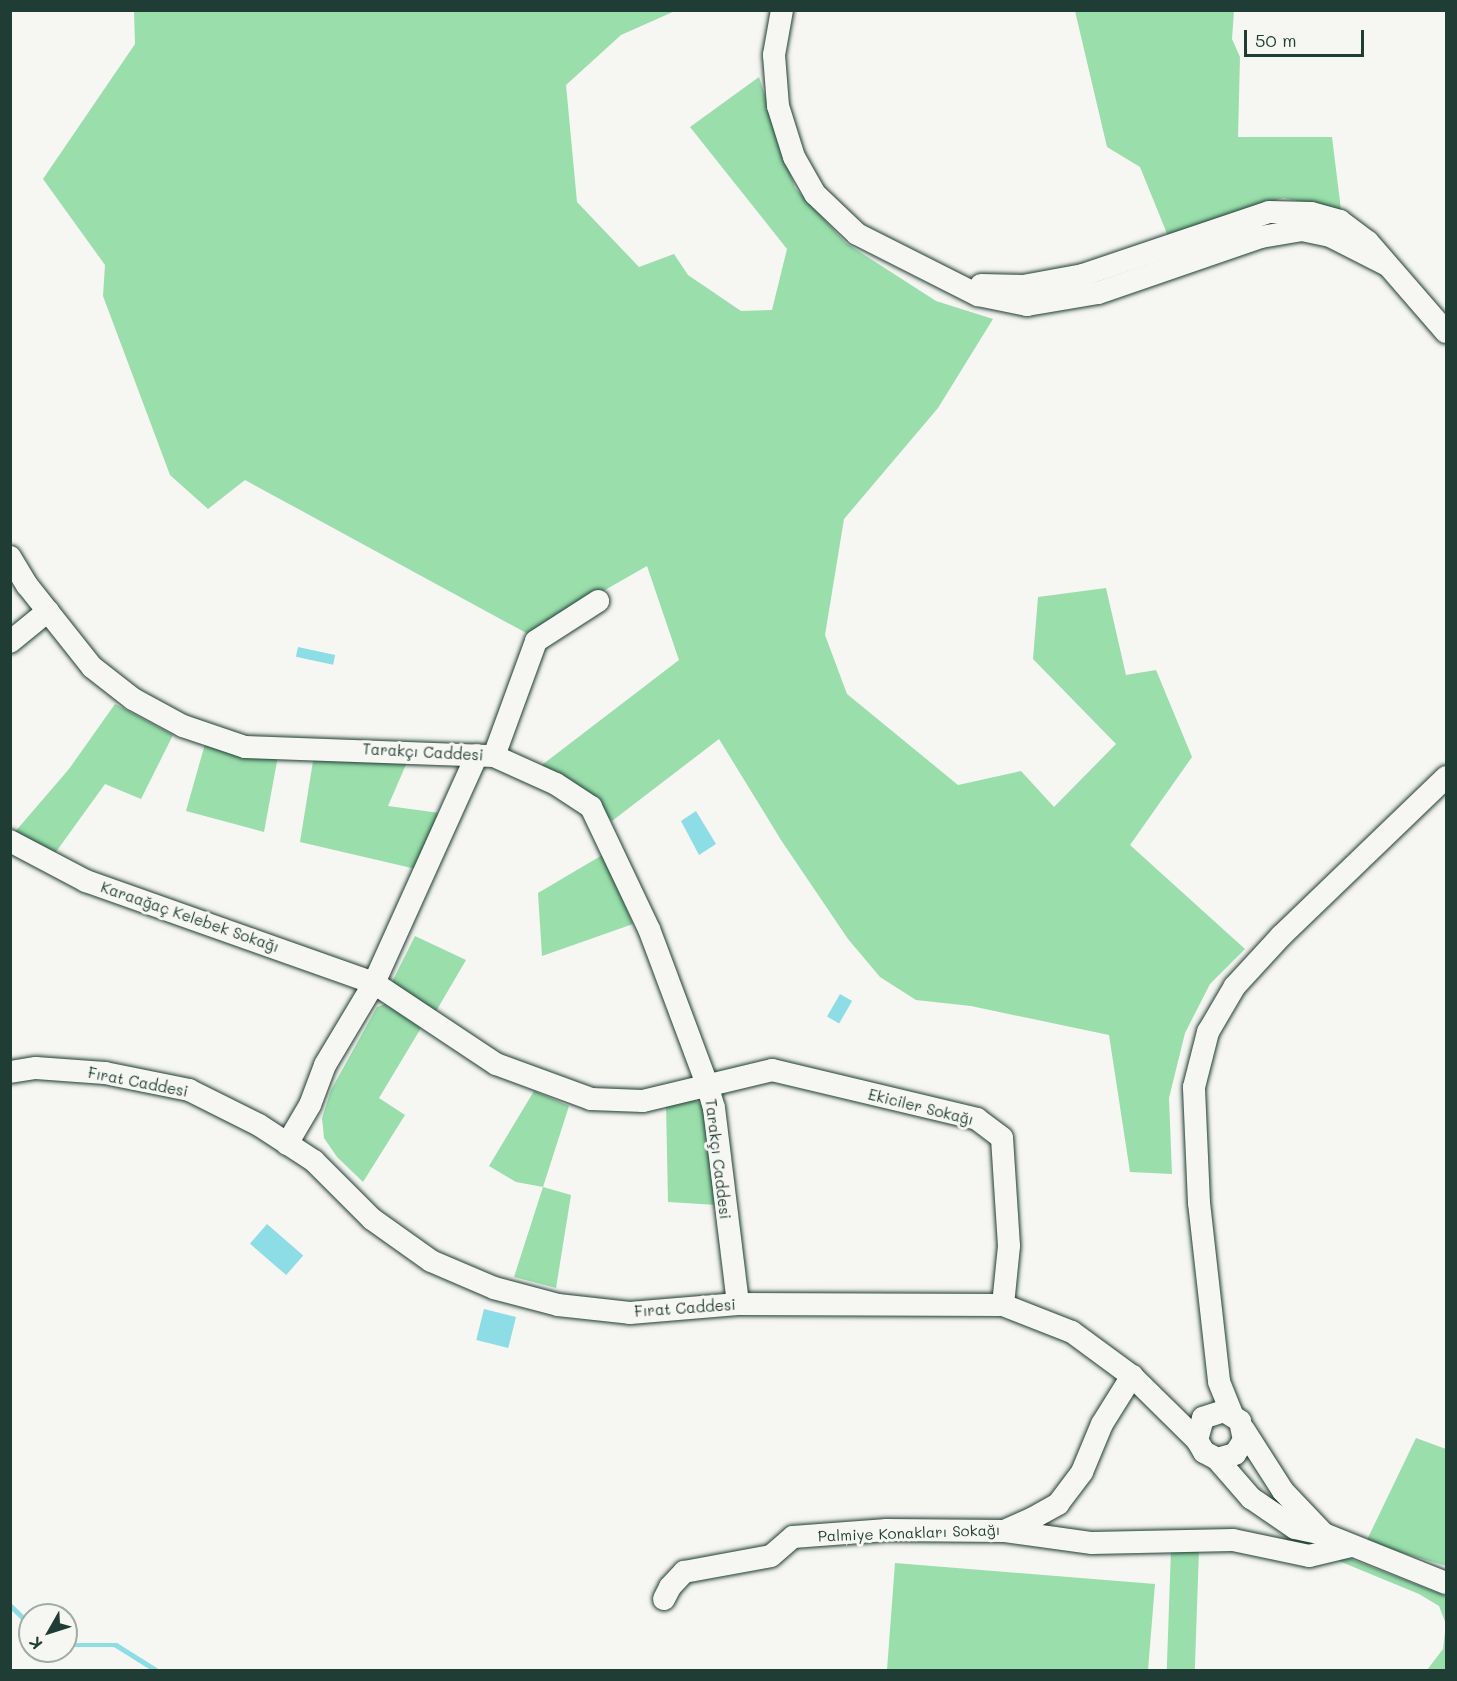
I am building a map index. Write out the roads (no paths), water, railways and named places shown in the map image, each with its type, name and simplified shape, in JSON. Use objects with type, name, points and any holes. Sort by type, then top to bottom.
[{"type":"street","points":[[782,10],[774,55],[778,106],[794,157],[815,194],[857,234],[955,282],[1023,286],[1083,275],[1269,212],[1311,213],[1340,221],[1368,242],[1446,332]]},
{"type":"street","name":"Tarakçı Caddesi","points":[[10,557],[92,668],[133,699],[183,726],[245,747],[486,756],[556,784],[591,807],[649,929],[708,1084],[714,1108],[738,1304]]},
{"type":"street","points":[[287,1144],[310,1105],[325,1065],[374,983],[486,756],[536,641],[598,601]]},
{"type":"street","points":[[10,642],[48,611]]},
{"type":"street","points":[[1324,1534],[1283,1491],[1238,1422],[1219,1380],[1199,1203],[1194,1087],[1208,1032],[1235,986],[1281,936],[1446,777]]},
{"type":"street","name":"Karaağaç Kelebek Sokağı","points":[[10,841],[86,881],[374,983],[496,1064],[591,1099],[643,1101],[708,1084]]},
{"type":"street","name":"Fırat Caddesi","points":[[10,1072],[36,1068],[105,1073],[189,1090],[259,1125],[314,1161],[372,1219],[431,1261],[494,1288],[558,1305],[630,1313],[738,1304],[1003,1305],[1072,1332],[1132,1376],[1175,1414],[1197,1440]]},
{"type":"street","name":"Ekiciler Sokağı","points":[[708,1084],[772,1070],[976,1119],[1002,1138],[1009,1246],[1003,1305]]},
{"type":"street","name":"Palmiye Konakları Sokağı","points":[[664,1599],[670,1587],[684,1572],[771,1556],[793,1537],[887,1530],[1004,1531],[1058,1504],[1082,1472],[1102,1424],[1132,1376]]},
{"type":"street","points":[[1219,1380],[1197,1440],[1204,1452],[1217,1458],[1251,1498],[1295,1528],[1324,1534],[1446,1583]]},
{"type":"street","points":[[1175,1414],[1205,1416],[1215,1411],[1238,1422]]},
{"type":"street","points":[[1217,1458],[1230,1457],[1240,1449],[1238,1422]]},
{"type":"street","points":[[1004,1531],[1092,1543],[1233,1540],[1309,1556],[1351,1546]]},
{"type":"water","points":[[298,647],[335,655],[333,665],[296,657]]},
{"type":"water","points":[[696,811],[716,844],[699,855],[681,821]]},
{"type":"water","points":[[840,994],[852,1001],[839,1024],[827,1017]]},
{"type":"water","points":[[267,1224],[303,1255],[286,1275],[250,1244]]},
{"type":"water","points":[[484,1309],[516,1317],[508,1348],[476,1340]]},
{"type":"waterway","points":[[10,1605],[18,1613]]},
{"type":"waterway","points":[[78,1645],[116,1645],[156,1670]]}]
